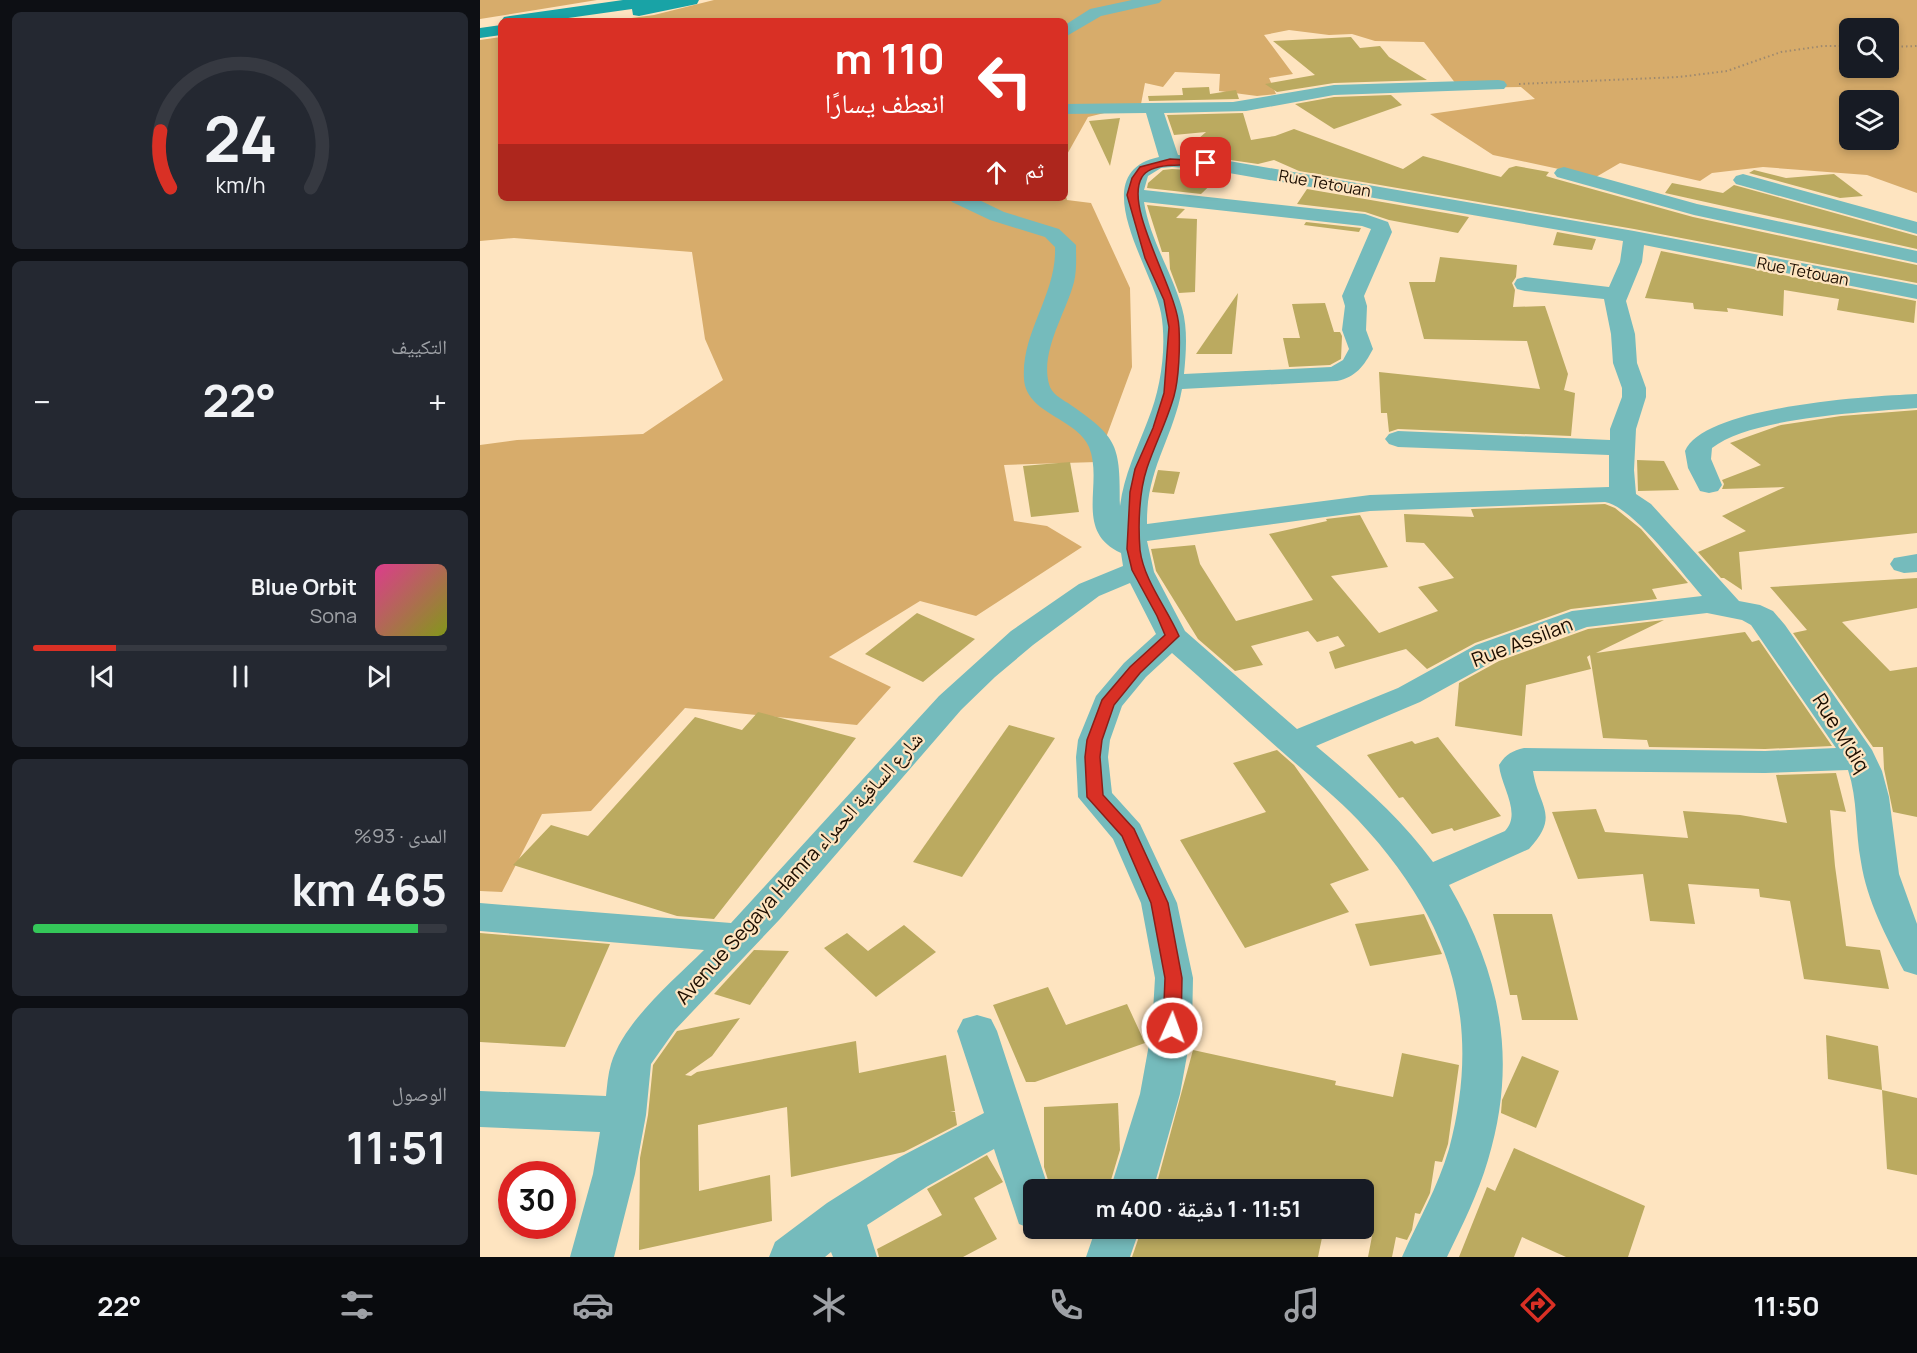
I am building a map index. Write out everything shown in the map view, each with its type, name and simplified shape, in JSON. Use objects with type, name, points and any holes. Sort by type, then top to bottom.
[{"type":"main road","points":[[531,18],[659,0]]},
{"type":"main road","points":[[589,18],[691,0]]},
{"type":"main road","points":[[480,25],[498,22]]},
{"type":"main road","points":[[480,33],[498,30]]},
{"type":"street","points":[[1068,30],[1096,12],[1154,0]]},
{"type":"street","points":[[1068,109],[1251,106],[1334,90],[1498,85]]},
{"type":"street","points":[[1154,109],[1170,162]]},
{"type":"street","name":"Rue Tetouan","points":[[1132,195],[1136,178],[1143,169],[1170,162],[1216,165],[1634,237],[1917,292]]},
{"type":"street","points":[[1564,173],[1694,209],[1917,257]]},
{"type":"street","points":[[1743,180],[1917,228]]},
{"type":"street","points":[[1171,382],[1337,374],[1353,364],[1361,349],[1354,330],[1356,306],[1353,296],[1382,232],[1381,226],[1365,220],[1132,195],[1150,258],[1172,311],[1171,382],[1166,405],[1138,480],[1135,551],[1172,636],[1371,812],[1410,856],[1427,880],[1461,939],[1474,979],[1483,1039],[1480,1091],[1470,1149],[1446,1211],[1424,1257]]},
{"type":"street","points":[[965,201],[997,216],[1052,233],[1065,245],[1065,267],[1058,299],[1036,354],[1037,385],[1049,400],[1090,430],[1100,444],[1107,471],[1109,530],[1121,543],[1135,551]]},
{"type":"street","points":[[1801,231],[1822,201]]},
{"type":"street","points":[[1676,245],[1694,209]]},
{"type":"street","points":[[1634,237],[1631,262],[1616,294],[1625,363],[1634,388],[1634,397],[1623,429],[1623,497],[1641,510],[1728,607]]},
{"type":"street","points":[[1525,284],[1616,294]]},
{"type":"street","points":[[1709,485],[1698,457],[1698,449],[1703,442],[1716,435],[1746,425],[1816,409],[1917,401]]},
{"type":"street","points":[[1398,439],[1622,448]]},
{"type":"street","name":"Avenue Segaya Hamra شارع الساقية الحمراء","points":[[592,1257],[614,1174],[625,1115],[626,1086],[637,1051],[661,1019],[739,938],[950,703],[1022,638],[1089,590],[1135,551],[1370,503],[1596,494],[1623,497]]},
{"type":"street","name":"Rue M'diq","points":[[1696,604],[1728,607],[1754,614],[1770,625],[1860,758],[1874,801],[1875,844],[1882,882],[1917,960]]},
{"type":"street","name":"Rue Assilan","points":[[1293,743],[1409,695],[1487,652],[1583,618],[1696,604]]},
{"type":"street","points":[[1134,1179],[1160,1094],[1172,1028],[1174,978],[1159,903],[1128,833],[1095,797],[1092,757],[1094,740],[1107,703],[1135,670],[1172,636]]},
{"type":"street","points":[[1427,880],[1517,840],[1525,833],[1530,812],[1515,775],[1516,765],[1524,759],[1765,762],[1860,758]]},
{"type":"street","points":[[480,917],[739,938]]},
{"type":"street","points":[[977,1031],[1025,1179]]},
{"type":"street","points":[[480,1109],[625,1115]]},
{"type":"street","points":[[791,1257],[849,1237],[913,1172],[1007,1121]]},
{"type":"street","points":[[1108,1257],[1114,1239]]},
{"type":"path","points":[[1498,85],[1680,76],[1727,71],[1781,52],[1839,46]]},
{"type":"path","points":[[1899,47],[1917,46]]},
{"type":"shaded area","points":[[480,0],[597,0],[480,19]]},
{"type":"shaded area","points":[[714,0],[1917,0],[1917,193],[1867,175],[1763,167],[1712,173],[1700,181],[1620,163],[1596,177],[1493,155],[1430,114],[1535,99],[1521,87],[1459,88],[1424,42],[1375,41],[1352,34],[1329,35],[1289,30],[1264,35],[1293,74],[1269,78],[1276,94],[1257,96],[1219,91],[1220,74],[1175,72],[1163,87],[1145,83],[1141,104],[1088,117],[1068,153],[1068,18],[632,18],[654,15]]},
{"type":"shaded area","points":[[498,37],[498,201],[1068,200],[1091,203],[1130,288],[1132,367],[1097,462],[1004,465],[1014,521],[1047,526],[1082,547],[976,616],[920,601],[829,657],[891,687],[857,725],[685,708],[591,811],[542,814],[502,892],[480,891],[480,445],[517,440],[643,434],[723,380],[705,339],[692,252],[514,238],[480,241],[480,40]]},
{"type":"building","points":[[1351,37],[1360,48],[1380,46],[1389,57],[1427,80],[1334,83],[1277,92],[1265,84],[1315,75],[1273,41]]},
{"type":"building","points":[[1209,87],[1210,94],[1236,90],[1239,99],[1149,101],[1148,96],[1183,95],[1182,88]]},
{"type":"building","points":[[1391,95],[1402,105],[1334,129],[1295,104],[1334,97]]},
{"type":"building","points":[[1243,113],[1251,140],[1275,136],[1294,129],[1403,169],[1423,156],[1501,177],[1509,168],[1516,166],[1549,172],[1546,176],[1693,217],[1917,265],[1917,283],[1634,229],[1299,171],[1274,160],[1258,164],[1182,153],[1206,132],[1174,135],[1167,115]]},
{"type":"building","points":[[1120,118],[1110,166],[1089,121]]},
{"type":"building","points":[[1163,170],[1222,174],[1201,194],[1147,188],[1148,183]]},
{"type":"building","points":[[1754,170],[1786,178],[1834,174],[1863,196],[1840,198],[1749,173]]},
{"type":"building","points":[[1672,183],[1723,193],[1734,185],[1917,236],[1917,249],[1665,193]]},
{"type":"building","points":[[1307,189],[1469,217],[1458,233],[1389,220],[1365,212],[1297,204]]},
{"type":"building","points":[[1147,205],[1185,209],[1176,218],[1197,219],[1195,292],[1179,293],[1170,269],[1169,252],[1162,252]]},
{"type":"building","points":[[1306,222],[1361,228],[1359,232],[1304,225]]},
{"type":"building","points":[[1557,232],[1596,239],[1592,250],[1553,245]]},
{"type":"building","points":[[1661,251],[1916,301],[1914,323],[1837,310],[1839,299],[1784,290],[1783,316],[1727,308],[1728,312],[1694,309],[1693,303],[1645,298]]},
{"type":"building","points":[[1440,257],[1517,265],[1516,277],[1512,283],[1515,290],[1513,307],[1545,306],[1568,374],[1564,390],[1575,393],[1571,436],[1398,429],[1389,432],[1387,413],[1381,413],[1379,372],[1540,389],[1527,341],[1424,339],[1409,282],[1435,282]]},
{"type":"building","points":[[1238,293],[1232,354],[1196,354]]},
{"type":"building","points":[[1325,303],[1334,332],[1340,332],[1342,336],[1341,359],[1330,365],[1289,367],[1283,338],[1300,338],[1292,304]]},
{"type":"building","points":[[1917,410],[1917,533],[1739,552],[1742,590],[1721,578],[1698,552],[1746,531],[1722,516],[1785,487],[1722,489],[1724,484],[1722,480],[1761,465],[1730,443],[1781,425],[1841,416]]},
{"type":"building","points":[[1637,460],[1664,461],[1679,490],[1638,491]]},
{"type":"building","points":[[1070,462],[1079,512],[1031,517],[1023,466]]},
{"type":"building","points":[[1158,470],[1180,472],[1174,494],[1152,492]]},
{"type":"building","points":[[1605,504],[1615,508],[1641,529],[1688,583],[1652,589],[1657,599],[1571,609],[1475,643],[1427,669],[1406,649],[1335,669],[1329,652],[1345,646],[1338,636],[1317,642],[1308,631],[1251,646],[1263,665],[1235,671],[1198,639],[1156,571],[1151,549],[1195,545],[1200,564],[1236,621],[1313,600],[1269,534],[1327,521],[1326,519],[1360,515],[1388,567],[1331,576],[1379,633],[1438,611],[1418,587],[1454,578],[1424,543],[1406,542],[1404,514],[1474,517],[1471,509]]},
{"type":"building","points":[[1917,578],[1917,608],[1842,622],[1890,671],[1917,667],[1917,817],[1893,812],[1884,769],[1883,747],[1873,747],[1793,633],[1807,630],[1770,587]]},
{"type":"building","points":[[917,613],[975,639],[923,682],[865,654]]},
{"type":"building","points":[[1664,620],[1596,653],[1745,632],[1752,642],[1759,640],[1832,746],[1765,749],[1649,747],[1647,740],[1603,738],[1590,655],[1587,657],[1591,669],[1526,685],[1522,736],[1455,726],[1459,683],[1499,661],[1588,629]]},
{"type":"building","points":[[758,712],[856,738],[714,919],[677,916],[513,865],[551,825],[588,836],[695,717],[742,730]]},
{"type":"building","points":[[1009,725],[1055,738],[962,877],[913,862]]},
{"type":"building","points":[[1438,737],[1501,816],[1454,831],[1452,828],[1432,834],[1403,797],[1399,798],[1367,755],[1412,741],[1415,744]]},
{"type":"building","points":[[1277,750],[1294,765],[1369,870],[1330,884],[1349,912],[1245,948],[1180,840],[1266,812],[1233,763]]},
{"type":"building","points":[[1836,773],[1846,812],[1830,810],[1846,946],[1880,950],[1889,989],[1804,979],[1790,901],[1760,897],[1759,889],[1688,884],[1695,924],[1650,921],[1643,874],[1578,879],[1552,812],[1596,809],[1605,832],[1688,838],[1683,811],[1740,815],[1787,823],[1776,775]]},
{"type":"building","points":[[1424,914],[1442,954],[1370,966],[1355,924]]},
{"type":"building","points":[[1493,914],[1552,914],[1578,1020],[1522,1020],[1517,995],[1510,995]]},
{"type":"building","points":[[904,925],[936,952],[876,997],[824,948],[847,933],[868,951]]},
{"type":"building","points":[[480,933],[610,944],[565,1047],[480,1042]]},
{"type":"building","points":[[754,950],[789,951],[750,1005],[714,994]]},
{"type":"building","points":[[1048,987],[1066,1025],[1127,1004],[1145,1043],[1035,1082],[1026,1082],[993,1005]]},
{"type":"building","points":[[740,1018],[712,1056],[685,1075],[691,1076],[697,1072],[856,1041],[859,1073],[946,1055],[955,1111],[950,1112],[955,1112],[957,1125],[904,1152],[791,1177],[787,1107],[698,1125],[699,1191],[770,1175],[772,1221],[639,1250],[640,1158],[648,1115],[653,1065],[677,1031]]},
{"type":"building","points":[[1826,1035],[1878,1046],[1882,1090],[1828,1079]]},
{"type":"building","points":[[1193,1050],[1336,1081],[1335,1085],[1393,1097],[1402,1053],[1459,1065],[1448,1144],[1442,1162],[1435,1161],[1430,1193],[1420,1214],[1415,1213],[1412,1230],[1407,1240],[1396,1237],[1392,1257],[1368,1257],[1371,1239],[1374,1239],[1374,1179],[1158,1179]]},
{"type":"building","points":[[1522,1056],[1559,1071],[1536,1128],[1501,1113],[1502,1100]]},
{"type":"building","points":[[1882,1090],[1917,1098],[1917,1175],[1887,1169]]},
{"type":"building","points":[[1118,1103],[1120,1150],[1111,1179],[1048,1179],[1044,1167],[1044,1107]]},
{"type":"building","points":[[1514,1148],[1645,1206],[1628,1257],[1566,1257],[1522,1237],[1514,1257],[1459,1257],[1487,1187],[1495,1191]]},
{"type":"building","points":[[987,1155],[1003,1182],[974,1198],[997,1239],[963,1257],[879,1257],[877,1249],[942,1215],[927,1189]]},
{"type":"building","points":[[1138,1239],[1322,1239],[1318,1257],[1132,1257]]},
{"type":"route","points":[[1172,1028],[1174,978],[1159,903],[1149,875],[1128,833],[1095,797],[1092,757],[1094,740],[1107,703],[1135,670],[1172,636],[1164,616],[1138,570],[1134,549],[1136,492],[1141,469],[1159,428],[1169,393],[1174,327],[1169,300],[1150,258],[1141,229],[1132,195],[1134,183],[1143,169],[1155,165],[1170,162],[1206,163]]}]
